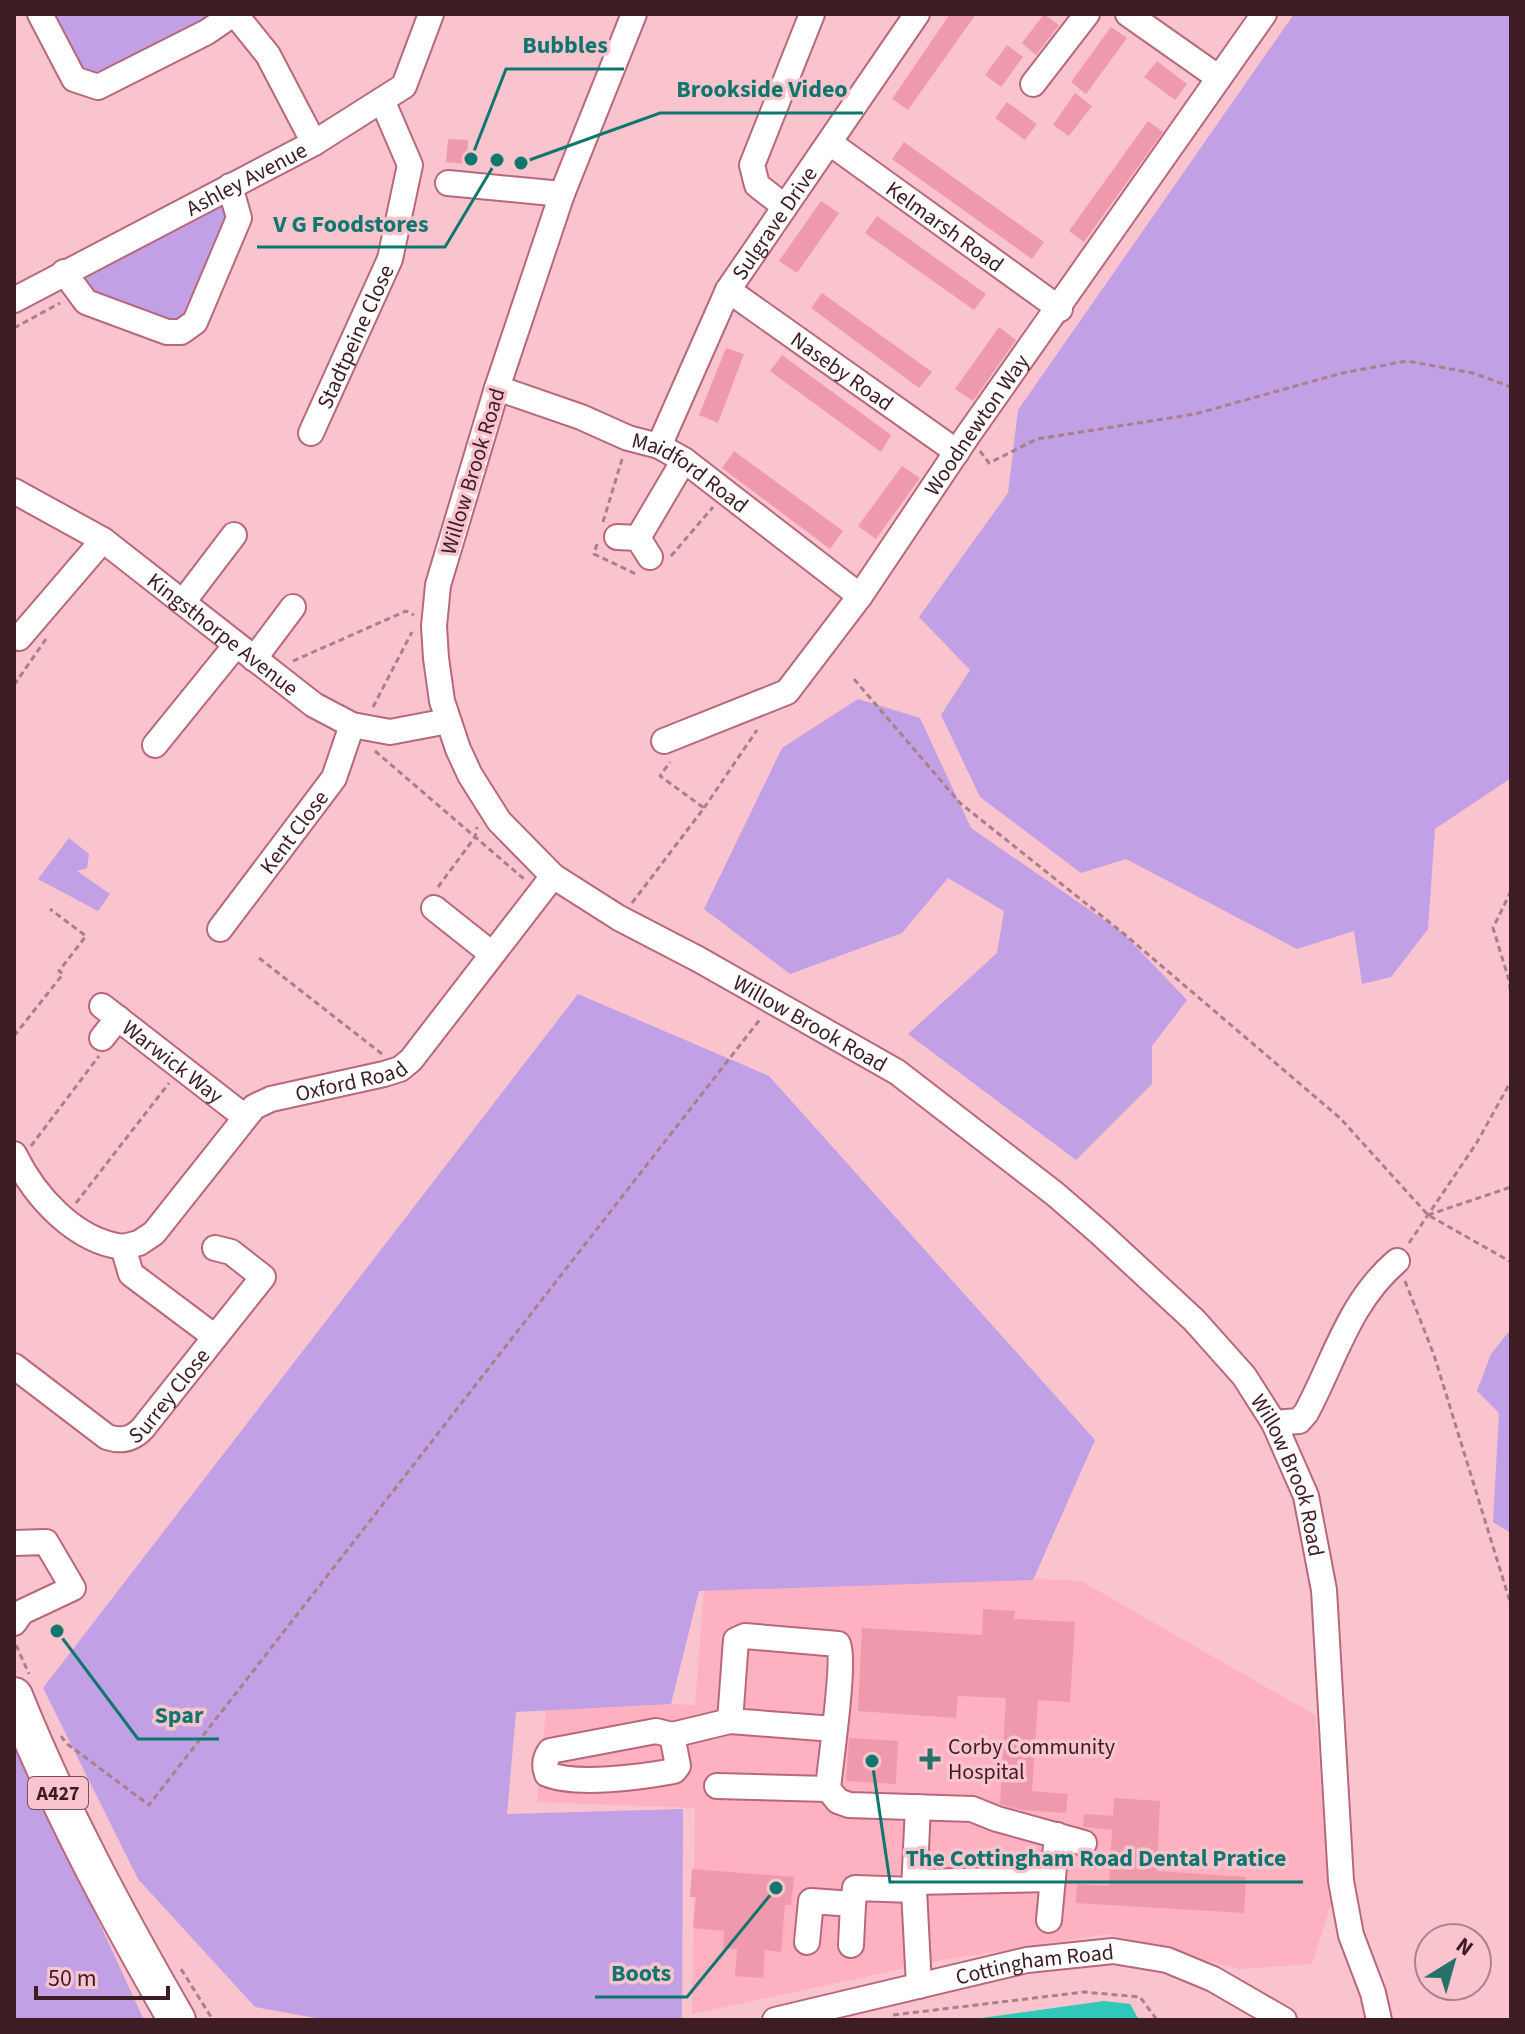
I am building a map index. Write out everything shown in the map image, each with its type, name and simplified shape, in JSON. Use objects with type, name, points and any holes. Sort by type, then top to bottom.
[{"type":"highway","name":"A427","points":[[14,1696],[105,1888],[177,2020]]},
{"type":"street","points":[[40,14],[74,79],[98,87],[207,32],[234,14],[268,55],[314,143]]},
{"type":"street","name":"Ashley Avenue","points":[[14,300],[314,143],[404,86],[431,14]]},
{"type":"street","name":"Willow Brook Road","points":[[634,14],[562,194],[497,388],[427,622],[448,721],[464,762],[484,800],[546,884],[619,918],[897,1072],[1055,1194],[1194,1320],[1244,1376],[1274,1423],[1306,1496],[1324,1590],[1341,1881],[1351,1935],[1373,1993],[1379,2020]]},
{"type":"street","points":[[784,206],[757,185],[752,165],[812,14]]},
{"type":"street","name":"Sulgrave Drive","points":[[659,446],[728,290],[917,14]]},
{"type":"street","points":[[1033,84],[1087,14]]},
{"type":"street","points":[[1128,14],[1219,78]]},
{"type":"street","name":"Woodnewton Way","points":[[664,741],[787,692],[860,596],[1264,14]]},
{"type":"street","name":"Stadtpeine Close","points":[[311,433],[390,259],[410,165],[382,100]]},
{"type":"street","name":"Kelmarsh Road","points":[[830,143],[1060,309]]},
{"type":"street","points":[[448,183],[562,194]]},
{"type":"street","points":[[64,272],[86,302],[167,332],[181,332],[195,322],[239,218],[230,186]]},
{"type":"street","name":"Naseby Road","points":[[728,290],[963,444]]},
{"type":"street","name":"Maidford Road","points":[[497,388],[581,417],[628,438],[659,446],[684,460],[860,596]]},
{"type":"street","points":[[635,544],[684,460]]},
{"type":"street","name":"Kingsthorpe Avenue","points":[[14,491],[103,540],[314,705],[358,726],[390,732],[448,721]]},
{"type":"street","points":[[183,602],[234,535]]},
{"type":"street","points":[[19,638],[103,540]]},
{"type":"street","points":[[155,745],[293,607]]},
{"type":"street","name":"Kent Close","points":[[220,929],[334,778],[358,726]]},
{"type":"street","name":"Oxford Road","points":[[123,1247],[139,1243],[154,1233],[254,1107],[271,1099],[400,1069],[411,1060],[546,884]]},
{"type":"street","points":[[434,908],[492,954]]},
{"type":"street","name":"Warwick Way","points":[[102,1038],[110,1012],[245,1117]]},
{"type":"street","points":[[16,1158],[38,1192],[64,1218],[99,1243],[123,1247],[131,1274],[215,1337]]},
{"type":"street","name":"Surrey Close","points":[[14,1366],[102,1434],[121,1440],[133,1436],[143,1428],[263,1277],[231,1252],[215,1248]]},
{"type":"street","points":[[1274,1423],[1299,1421],[1306,1413],[1362,1298],[1397,1261]]},
{"type":"street","points":[[14,1543],[46,1542],[73,1588],[22,1612],[14,1623]]},
{"type":"street","points":[[730,1721],[736,1640],[745,1636],[838,1644],[842,1650],[828,1789],[838,1801],[849,1805],[972,1809],[1084,1843]]},
{"type":"street","points":[[672,1735],[678,1766],[674,1771],[610,1779],[556,1778],[547,1774],[545,1769],[546,1756],[550,1751],[656,1731],[672,1735],[730,1721],[834,1729]]},
{"type":"street","points":[[717,1786],[828,1789]]},
{"type":"street","points":[[918,1807],[914,1886],[919,1986]]},
{"type":"street","points":[[1049,1920],[1057,1835]]},
{"type":"street","points":[[851,1945],[855,1888],[1053,1879]]},
{"type":"street","points":[[807,1942],[811,1901],[853,1904]]},
{"type":"street","name":"Cottingham Road","points":[[775,2020],[1027,1960],[1113,1951],[1167,1960],[1213,1979],[1282,2020]]},
{"type":"path","points":[[14,328],[78,292]]},
{"type":"path","points":[[963,444],[989,463],[1037,439],[1195,414],[1342,373],[1407,361],[1473,373],[1511,387]]},
{"type":"path","points":[[276,675],[286,664],[406,611],[427,622],[358,726],[364,741],[475,837],[546,884]]},
{"type":"path","points":[[854,679],[960,803],[1123,933],[1340,1118],[1428,1215],[1511,1262]]},
{"type":"path","points":[[693,729],[660,776],[704,808]]},
{"type":"path","points":[[619,918],[704,808],[757,730]]},
{"type":"path","points":[[434,908],[425,904],[475,837],[484,800]]},
{"type":"path","points":[[1511,891],[1493,928],[1511,997]]},
{"type":"path","points":[[14,1036],[63,974],[59,971],[86,936],[50,909]]},
{"type":"path","points":[[259,958],[400,1069]]},
{"type":"path","points":[[66,1753],[57,1732],[66,1743],[149,1805],[773,1002]]},
{"type":"path","points":[[16,1158],[108,1044],[102,1038]]},
{"type":"path","points":[[64,1218],[181,1067]]},
{"type":"path","points":[[1511,1081],[1476,1144],[1397,1261],[1434,1355],[1511,1605]]},
{"type":"path","points":[[1428,1215],[1511,1187]]},
{"type":"path","points":[[180,1969],[213,2020]]},
{"type":"path","points":[[888,2016],[1084,1992],[1140,1997],[1157,2020]]},
{"type":"shaded area","points":[[49,14],[212,14],[184,37],[91,74],[69,54]]},
{"type":"shaded area","points":[[1294,14],[1511,14],[1511,778],[1435,829],[1428,929],[1391,977],[1362,984],[1354,931],[1297,949],[1126,859],[1081,873],[980,797],[941,715],[970,670],[919,617],[1008,493],[1018,410]]},
{"type":"shaded area","points":[[218,204],[227,209],[230,222],[194,313],[164,324],[93,295],[83,279],[88,272]]},
{"type":"shaded area","points":[[858,699],[920,718],[971,828],[1123,933],[1187,1000],[1152,1046],[1152,1084],[1076,1160],[908,1034],[997,953],[1004,911],[948,878],[902,933],[790,974],[704,909],[782,748]]},
{"type":"shaded area","points":[[69,838],[89,854],[87,868],[77,871],[110,894],[98,911],[38,879]]},
{"type":"shaded area","points":[[578,994],[769,1076],[1095,1440],[1033,1580],[699,1591],[671,1704],[516,1712],[507,1814],[683,1809],[682,2020],[327,2020],[255,2007],[138,1879],[43,1688]]},
{"type":"shaded area","points":[[1511,1329],[1511,1533],[1493,1522],[1499,1413],[1477,1391],[1491,1354]]},
{"type":"shaded area","name":"Corby Community Hospital","points":[[706,1563],[1081,1581],[1315,1715],[1331,1904],[1312,1964],[1239,1969],[1108,1934],[943,1960],[692,2014],[695,1808],[537,1802],[547,1699],[695,1705]]},
{"type":"shaded area","points":[[14,1737],[144,2020],[14,2020]]},
{"type":"water","points":[[1104,2001],[1130,2004],[1139,2020],[967,2020]]},
{"type":"building","points":[[950,14],[976,14],[908,110],[892,99]]},
{"type":"building","points":[[1044,14],[1059,25],[1036,55],[1022,43]]},
{"type":"building","points":[[1111,27],[1127,38],[1086,94],[1071,82]]},
{"type":"building","points":[[1007,45],[1023,57],[1001,87],[985,75]]},
{"type":"building","points":[[1157,61],[1187,84],[1175,100],[1144,77]]},
{"type":"building","points":[[1075,93],[1092,106],[1069,136],[1053,125]]},
{"type":"building","points":[[1007,102],[1037,124],[1025,140],[995,118]]},
{"type":"building","points":[[1148,121],[1163,132],[1084,242],[1069,231]]},
{"type":"building","points":[[448,139],[468,140],[466,164],[446,162]]},
{"type":"building","points":[[904,142],[1044,242],[1032,259],[892,159]]},
{"type":"building","points":[[821,201],[839,213],[797,273],[779,261]]},
{"type":"building","points":[[877,216],[986,294],[974,310],[865,233]]},
{"type":"building","points":[[822,293],[932,372],[919,388],[811,308]]},
{"type":"building","points":[[999,327],[1016,340],[973,401],[955,389]]},
{"type":"building","points":[[726,348],[744,354],[718,423],[699,415]]},
{"type":"building","points":[[782,355],[891,435],[881,452],[770,371]]},
{"type":"building","points":[[734,451],[843,531],[830,549],[722,468]]},
{"type":"building","points":[[902,466],[920,478],[876,539],[858,526]]},
{"type":"building","points":[[983,1609],[1015,1611],[1014,1619],[1075,1622],[1070,1702],[1038,1700],[1032,1791],[1068,1794],[1066,1813],[1021,1810],[1000,1804],[1006,1698],[958,1696],[956,1718],[858,1711],[862,1628],[982,1635]]},
{"type":"building","points":[[849,1738],[898,1741],[896,1784],[846,1781]]},
{"type":"building","points":[[1114,1798],[1160,1801],[1157,1871],[1246,1877],[1244,1913],[1076,1903],[1077,1884],[1109,1886],[1112,1830],[1083,1827],[1084,1814],[1113,1816]]},
{"type":"building","points":[[692,1869],[794,1877],[791,1905],[785,1905],[781,1952],[765,1950],[763,1978],[735,1976],[737,1949],[723,1948],[724,1931],[693,1928],[696,1897],[690,1897]]},
{"type":"place","name":"Bubbles","points":[[471,159]]},
{"type":"place","name":"V G Foodstores","points":[[497,160]]},
{"type":"place","name":"Brookside Video","points":[[521,163]]},
{"type":"place","name":"Spar","points":[[57,1631]]},
{"type":"place","name":"Corby Community Hospital","points":[[930,1759]]},
{"type":"place","name":"The Cottingham Road Dental Pratice","points":[[872,1761]]},
{"type":"place","name":"Boots","points":[[776,1888]]}]
